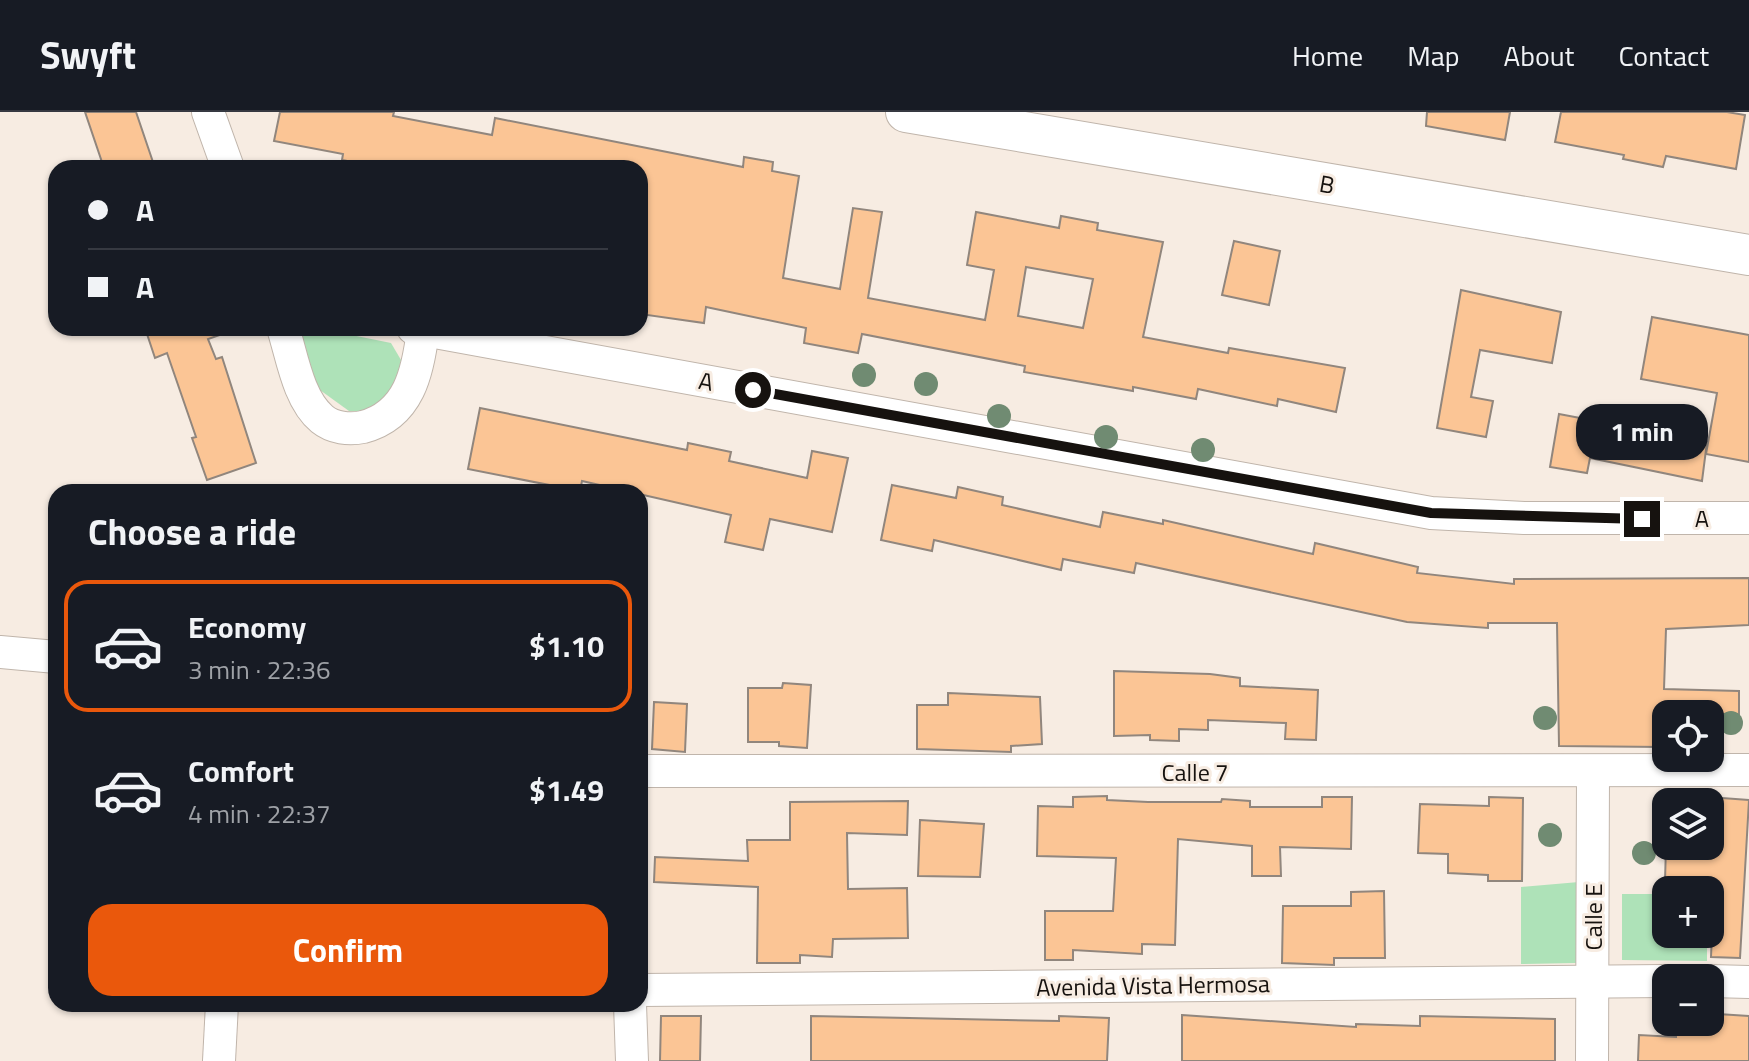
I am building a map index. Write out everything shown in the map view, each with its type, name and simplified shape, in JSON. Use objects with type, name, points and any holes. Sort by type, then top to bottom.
[{"type":"street","points":[[208,112],[225,160]]},
{"type":"street","name":"B","points":[[906,112],[1749,255]]},
{"type":"street","name":"A","points":[[286,336],[307,401],[322,419],[339,428],[354,429],[379,423],[399,408],[418,366],[418,336]]},
{"type":"street","name":"A","points":[[457,336],[1431,513],[1524,518],[1749,518]]},
{"type":"street","points":[[0,652],[48,656]]},
{"type":"street","name":"Calle 7","points":[[648,771],[1593,773],[1749,770]]},
{"type":"street","name":"Calle E","points":[[1592,1061],[1593,773]]},
{"type":"street","name":"Avenida Vista Hermosa","points":[[648,990],[1652,981]]},
{"type":"street","points":[[1724,981],[1749,982]]},
{"type":"street","points":[[219,1061],[222,1012]]},
{"type":"street","points":[[630,1012],[632,1061]]},
{"type":"green space","points":[[303,336],[356,336],[391,343],[401,360],[396,389],[370,411],[349,411],[313,385],[298,348]]},
{"type":"green space","points":[[1579,882],[1576,963],[1521,964],[1521,887]]},
{"type":"green space","points":[[1622,894],[1652,894],[1652,948],[1707,948],[1707,961],[1622,960]]},
{"type":"building","points":[[85,112],[136,112],[152,160],[101,160]]},
{"type":"building","points":[[280,112],[394,112],[393,116],[492,135],[495,118],[743,167],[744,157],[773,162],[772,171],[799,176],[783,278],[840,289],[853,208],[882,212],[868,298],[985,320],[994,270],[967,265],[976,212],[1059,228],[1061,216],[1098,223],[1097,230],[1163,242],[1143,337],[1228,353],[1229,348],[1345,368],[1336,412],[1278,399],[1277,406],[1198,389],[1196,399],[1133,387],[1133,391],[1024,372],[1025,366],[862,334],[858,353],[804,343],[806,328],[706,307],[704,323],[648,315],[648,160],[342,160],[343,154],[274,141]],"holes":[[[1026,267],[1093,279],[1083,328],[1018,316]]]},
{"type":"building","points":[[1427,112],[1510,112],[1505,140],[1426,126]]},
{"type":"building","points":[[1561,112],[1727,112],[1745,115],[1736,169],[1666,156],[1663,167],[1623,159],[1624,155],[1555,142]]},
{"type":"building","points":[[1234,241],[1280,251],[1269,305],[1222,295]]},
{"type":"building","points":[[1461,290],[1561,312],[1552,363],[1480,350],[1471,397],[1493,401],[1486,437],[1437,428]]},
{"type":"building","points":[[1652,317],[1749,335],[1749,462],[1706,454],[1717,393],[1641,379]]},
{"type":"building","points":[[148,336],[217,336],[208,339],[216,359],[222,357],[256,463],[207,480],[192,438],[196,437],[167,353],[155,358]]},
{"type":"building","points":[[480,408],[687,450],[688,443],[731,452],[729,461],[807,478],[812,451],[848,458],[832,532],[770,519],[763,550],[725,542],[731,515],[648,496],[648,484],[582,481],[581,484],[544,484],[468,469]]},
{"type":"building","points":[[1559,414],[1707,442],[1702,481],[1590,458],[1587,473],[1550,467]]},
{"type":"building","points":[[892,485],[956,498],[958,487],[1003,497],[1002,505],[1100,527],[1103,512],[1163,524],[1163,520],[1313,554],[1315,543],[1418,567],[1417,573],[1514,584],[1514,579],[1749,578],[1749,625],[1666,629],[1664,689],[1739,691],[1739,714],[1724,714],[1724,700],[1652,700],[1652,747],[1559,746],[1557,623],[1488,623],[1488,628],[1407,622],[1136,563],[1134,573],[1063,559],[1061,570],[934,540],[932,551],[881,540]]},
{"type":"building","points":[[1114,671],[1210,674],[1240,678],[1240,686],[1318,690],[1316,740],[1285,739],[1286,723],[1208,720],[1208,730],[1179,729],[1179,741],[1150,740],[1150,735],[1114,736]]},
{"type":"building","points":[[783,683],[811,685],[807,748],[779,746],[779,742],[748,742],[748,688],[782,688]]},
{"type":"building","points":[[948,693],[1040,697],[1042,744],[1011,746],[1011,752],[917,749],[917,705],[948,705]]},
{"type":"building","points":[[654,702],[687,704],[685,752],[652,749]]},
{"type":"building","points":[[1107,796],[1107,800],[1148,802],[1250,801],[1250,807],[1322,807],[1322,797],[1352,797],[1351,849],[1280,847],[1281,876],[1252,876],[1252,846],[1178,839],[1175,945],[1142,944],[1142,954],[1073,950],[1073,960],[1045,960],[1045,911],[1113,911],[1116,858],[1037,856],[1038,806],[1073,807],[1073,797]]},
{"type":"building","points":[[1489,797],[1523,798],[1522,881],[1488,881],[1488,875],[1448,873],[1448,854],[1418,853],[1420,804],[1489,806]]},
{"type":"building","points":[[1724,798],[1749,800],[1740,958],[1711,957],[1711,948],[1724,948],[1724,876],[1665,876],[1666,860],[1724,860]]},
{"type":"building","points":[[908,801],[907,835],[847,833],[848,889],[907,888],[908,938],[833,939],[832,957],[800,955],[800,963],[757,963],[758,887],[654,882],[655,857],[748,861],[747,840],[790,840],[790,802]]},
{"type":"building","points":[[920,820],[984,824],[980,877],[918,876]]},
{"type":"building","points":[[1384,891],[1385,958],[1334,958],[1334,965],[1282,963],[1283,906],[1351,906],[1351,892]]},
{"type":"building","points":[[1724,1014],[1749,1016],[1749,1061],[1638,1061],[1639,1035],[1724,1036]]},
{"type":"building","points":[[1182,1015],[1356,1027],[1356,1024],[1420,1026],[1420,1016],[1555,1019],[1555,1061],[1182,1061]]},
{"type":"building","points":[[661,1016],[701,1016],[700,1061],[660,1061]]},
{"type":"building","points":[[811,1016],[1059,1021],[1059,1016],[1109,1018],[1107,1061],[811,1061]]},
{"type":"route","points":[[753,390],[1431,513],[1642,519]]}]
